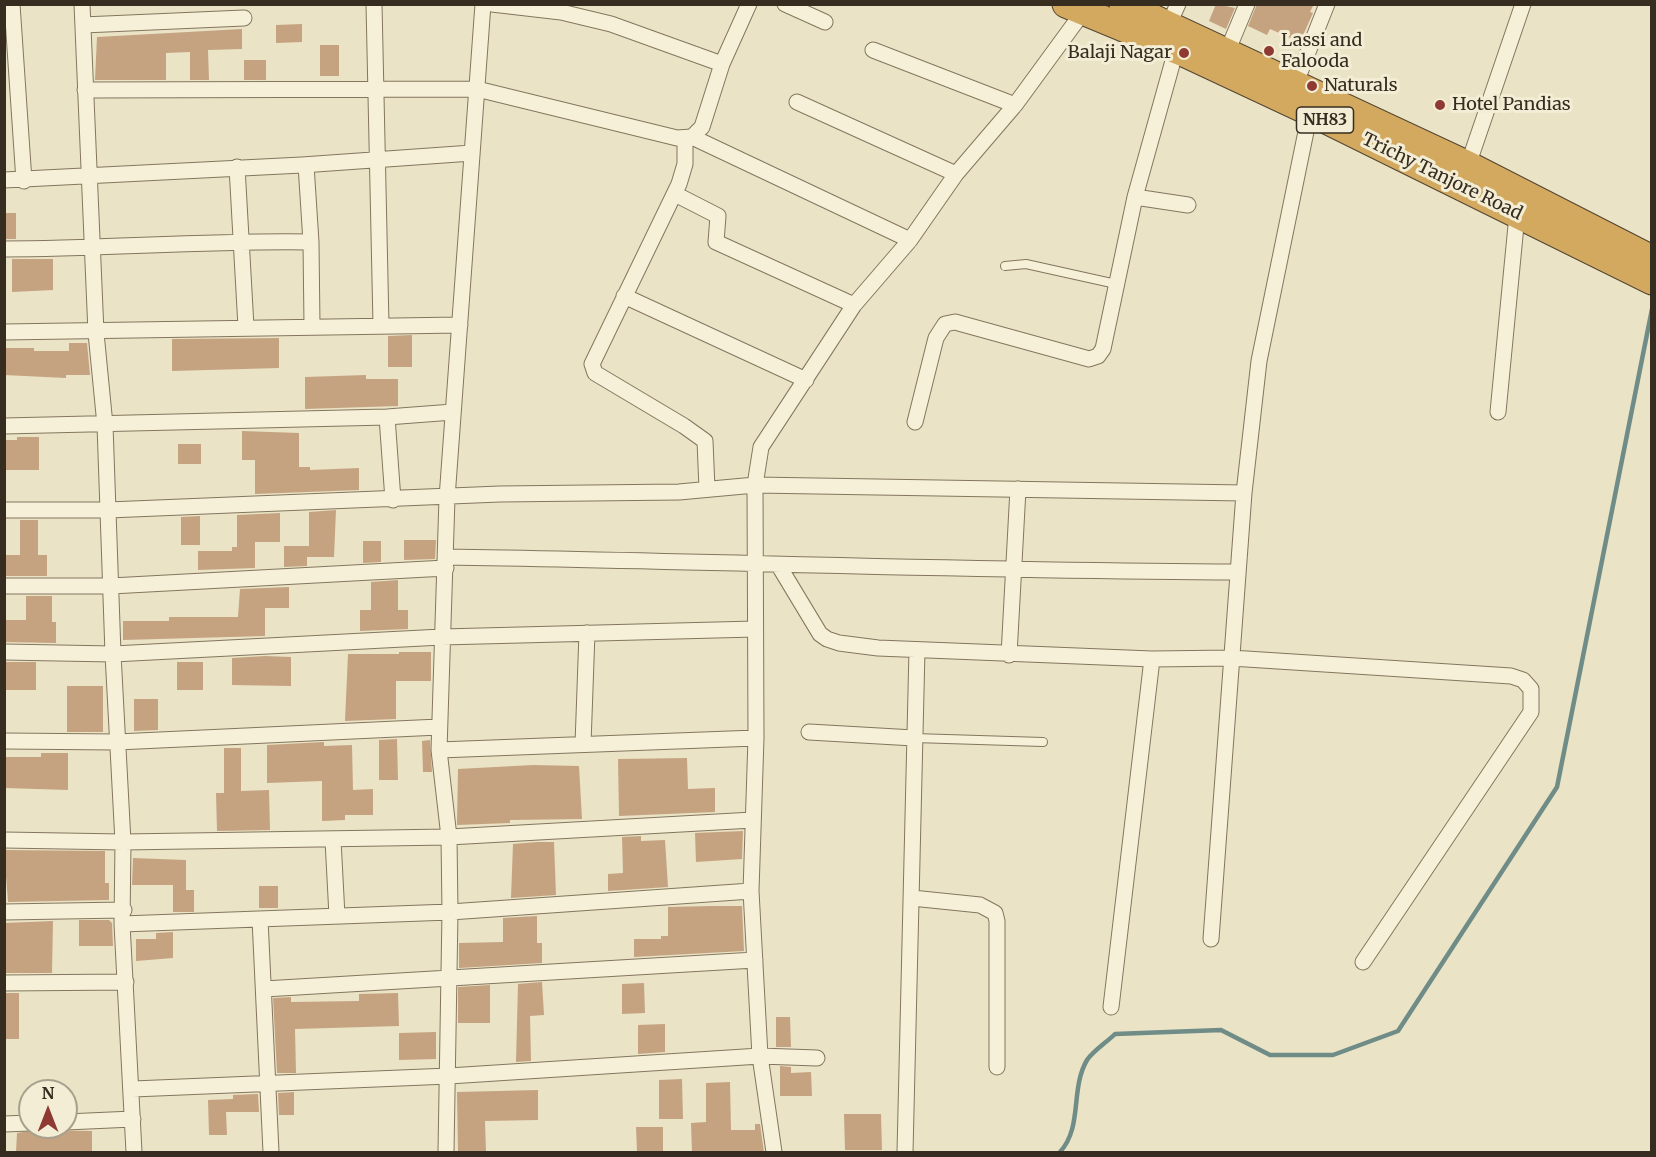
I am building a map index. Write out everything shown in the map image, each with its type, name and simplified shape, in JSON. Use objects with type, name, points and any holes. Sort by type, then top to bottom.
[{"type":"highway","name":"Trichy Tanjore Road","points":[[1123,4],[1468,165],[1652,281]]},
{"type":"highway","name":"Trichy Tanjore Road","points":[[1074,8],[1174,26],[1310,112],[1517,215],[1652,259]]},
{"type":"street","points":[[12,4],[24,181]]},
{"type":"street","points":[[82,4],[96,333],[105,425],[134,1152]]},
{"type":"street","points":[[374,4],[374,88],[381,325]]},
{"type":"street","points":[[446,1152],[449,1076],[447,979],[450,912],[449,837],[439,750],[442,637],[447,498],[483,4]]},
{"type":"street","points":[[492,4],[561,12],[610,24],[723,64]]},
{"type":"street","points":[[704,489],[705,441],[595,373],[592,368],[593,357],[677,189],[685,164],[689,138],[702,127],[723,64],[749,4]]},
{"type":"street","points":[[785,4],[825,22]]},
{"type":"street","points":[[1227,52],[1247,4]]},
{"type":"street","points":[[1295,85],[1328,4]]},
{"type":"street","points":[[1468,165],[1523,4]]},
{"type":"street","points":[[774,1152],[760,1056],[751,891],[756,738],[755,484],[761,447],[854,305],[910,240],[956,174],[1015,105],[1074,8]]},
{"type":"street","points":[[83,25],[244,18]]},
{"type":"street","points":[[915,422],[936,338],[945,324],[955,322],[1089,359],[1098,356],[1103,349],[1174,26]]},
{"type":"street","points":[[873,50],[1015,105]]},
{"type":"street","points":[[85,90],[477,89],[689,138],[910,240]]},
{"type":"street","points":[[797,102],[956,174]]},
{"type":"street","points":[[1211,939],[1244,493],[1259,361],[1310,112]]},
{"type":"street","points":[[4,180],[24,181],[237,167],[306,165],[472,153]]},
{"type":"street","points":[[306,165],[311,242],[312,326]]},
{"type":"street","points":[[237,167],[246,327]]},
{"type":"street","points":[[677,189],[718,216],[716,242],[854,305]]},
{"type":"street","points":[[1135,197],[1188,205]]},
{"type":"street","points":[[1498,412],[1517,215]]},
{"type":"street","points":[[4,249],[92,249],[241,241],[311,242]]},
{"type":"street","points":[[624,296],[806,380]]},
{"type":"street","points":[[4,332],[96,333],[246,327],[460,325]]},
{"type":"street","points":[[4,426],[387,417],[454,400]]},
{"type":"street","points":[[387,417],[393,500]]},
{"type":"street","points":[[4,510],[108,510],[511,494],[679,492],[755,484],[1244,493]]},
{"type":"street","points":[[1009,655],[1018,489]]},
{"type":"street","points":[[4,586],[111,586],[446,562],[724,561],[779,566],[1012,571],[1238,572]]},
{"type":"street","points":[[779,566],[809,618],[827,639],[878,648],[1009,655],[1152,659],[1231,658],[1512,676],[1523,680],[1531,688],[1531,712],[1363,962]]},
{"type":"street","points":[[4,652],[113,654],[442,637],[755,628]]},
{"type":"street","points":[[583,744],[587,633]]},
{"type":"street","points":[[904,1152],[917,650]]},
{"type":"street","points":[[1110,1007],[1152,659]]},
{"type":"street","points":[[4,741],[117,742],[440,727]]},
{"type":"street","points":[[809,732],[914,738]]},
{"type":"street","points":[[439,750],[756,738]]},
{"type":"street","points":[[4,840],[123,842],[449,837],[753,820]]},
{"type":"street","points":[[333,840],[337,916]]},
{"type":"street","points":[[4,912],[260,919],[450,912],[751,891]]},
{"type":"street","points":[[912,898],[980,905],[995,913],[997,921],[997,1067]]},
{"type":"street","points":[[260,919],[266,1085],[271,1152]]},
{"type":"street","points":[[264,989],[755,960]]},
{"type":"street","points":[[4,983],[126,982]]},
{"type":"street","points":[[132,1089],[449,1076],[760,1056],[818,1058]]},
{"type":"street","points":[[78,1121],[132,1119]]},
{"type":"lane","points":[[1005,266],[1026,264],[1116,284]]},
{"type":"lane","points":[[914,738],[1043,742]]},
{"type":"building","points":[[1216,4],[1235,8],[1226,29],[1209,21]]},
{"type":"building","points":[[1257,4],[1314,4],[1310,12],[1313,13],[1300,42],[1270,29],[1267,35],[1248,26]]},
{"type":"building","points":[[302,24],[302,42],[276,43],[276,25]]},
{"type":"building","points":[[242,29],[242,49],[208,50],[209,80],[190,80],[190,52],[166,53],[166,80],[95,80],[97,37]]},
{"type":"building","points":[[320,45],[339,45],[339,76],[320,76]]},
{"type":"building","points":[[244,60],[266,60],[266,80],[244,80]]},
{"type":"building","points":[[4,213],[16,213],[16,239],[4,239]]},
{"type":"building","points":[[12,259],[53,259],[53,290],[12,292]]},
{"type":"building","points":[[412,335],[412,367],[388,367],[388,336]]},
{"type":"building","points":[[279,338],[279,368],[172,371],[172,339]]},
{"type":"building","points":[[69,343],[87,343],[90,375],[66,375],[66,378],[4,375],[4,348],[69,351]]},
{"type":"building","points":[[366,375],[366,379],[398,379],[398,406],[305,409],[305,377]]},
{"type":"building","points":[[242,431],[299,433],[299,467],[310,467],[310,470],[359,468],[359,490],[255,494],[255,460],[242,460]]},
{"type":"building","points":[[17,437],[39,437],[39,470],[4,470],[4,440],[17,440]]},
{"type":"building","points":[[178,444],[201,444],[201,464],[178,464]]},
{"type":"building","points":[[336,510],[334,557],[307,557],[307,566],[284,567],[284,546],[309,546],[309,512]]},
{"type":"building","points":[[280,513],[280,542],[255,542],[255,568],[198,570],[198,551],[232,551],[232,547],[237,547],[237,515]]},
{"type":"building","points":[[200,516],[200,545],[181,545],[181,517]]},
{"type":"building","points":[[20,520],[38,520],[38,555],[47,555],[47,576],[5,576],[5,555],[20,555]]},
{"type":"building","points":[[404,540],[436,540],[435,559],[404,560]]},
{"type":"building","points":[[363,541],[381,541],[381,562],[363,563]]},
{"type":"building","points":[[398,580],[398,610],[408,610],[408,629],[360,631],[360,610],[371,610],[371,582]]},
{"type":"building","points":[[289,587],[289,608],[265,608],[265,636],[123,640],[123,621],[169,621],[169,617],[238,617],[240,589]]},
{"type":"building","points":[[26,596],[52,596],[52,622],[56,622],[56,643],[4,642],[4,620],[26,620]]},
{"type":"building","points":[[399,652],[431,652],[431,681],[396,681],[396,719],[345,721],[348,654],[399,654]]},
{"type":"building","points":[[291,657],[291,686],[232,685],[232,658]]},
{"type":"building","points":[[4,662],[36,662],[36,690],[4,690]]},
{"type":"building","points":[[177,662],[203,662],[203,690],[177,690]]},
{"type":"building","points":[[67,686],[103,686],[103,732],[67,732]]},
{"type":"building","points":[[134,699],[158,699],[158,730],[134,731]]},
{"type":"building","points":[[397,739],[398,780],[379,780],[379,740]]},
{"type":"building","points":[[430,740],[432,772],[423,772],[422,741]]},
{"type":"building","points":[[324,742],[324,746],[352,745],[353,790],[373,789],[373,815],[345,815],[345,820],[322,821],[322,781],[267,783],[267,745]]},
{"type":"building","points":[[224,748],[241,748],[241,791],[269,790],[270,830],[217,831],[216,793],[224,793]]},
{"type":"building","points":[[41,753],[68,753],[68,790],[5,788],[5,757],[41,757]]},
{"type":"building","points":[[687,758],[688,789],[715,788],[715,812],[619,816],[618,759]]},
{"type":"building","points":[[533,765],[579,766],[582,819],[510,820],[510,823],[457,825],[458,769]]},
{"type":"building","points":[[743,831],[742,859],[696,862],[695,833]]},
{"type":"building","points":[[641,836],[641,841],[665,840],[668,887],[608,891],[608,874],[623,873],[622,837]]},
{"type":"building","points":[[554,842],[556,895],[511,898],[513,844]]},
{"type":"building","points":[[4,850],[105,851],[105,883],[109,883],[109,900],[8,902]]},
{"type":"building","points":[[133,858],[186,860],[186,890],[194,890],[194,912],[173,912],[173,885],[132,885]]},
{"type":"building","points":[[259,886],[278,886],[278,908],[259,908]]},
{"type":"building","points":[[742,906],[744,951],[634,957],[634,939],[661,939],[661,936],[668,936],[668,907]]},
{"type":"building","points":[[537,916],[537,943],[542,943],[542,963],[459,968],[459,943],[503,942],[503,918]]},
{"type":"building","points":[[79,920],[109,920],[112,923],[113,946],[79,946]]},
{"type":"building","points":[[53,921],[52,973],[4,973],[4,923]]},
{"type":"building","points":[[173,932],[173,958],[136,961],[136,939],[156,939],[156,933]]},
{"type":"building","points":[[542,982],[544,1015],[530,1016],[531,1061],[516,1062],[518,984]]},
{"type":"building","points":[[644,983],[645,1013],[622,1014],[622,984]]},
{"type":"building","points":[[490,985],[490,1023],[458,1023],[458,987]]},
{"type":"building","points":[[4,993],[19,993],[19,1039],[4,1039]]},
{"type":"building","points":[[398,993],[399,1026],[295,1029],[296,1073],[277,1073],[273,998],[291,997],[291,1002],[359,1001],[359,994]]},
{"type":"building","points":[[776,1017],[790,1017],[791,1047],[776,1047]]},
{"type":"building","points":[[665,1024],[665,1052],[638,1054],[638,1025]]},
{"type":"building","points":[[436,1032],[436,1059],[399,1060],[399,1033]]},
{"type":"building","points":[[780,1066],[791,1067],[791,1073],[811,1072],[812,1096],[780,1096]]},
{"type":"building","points":[[682,1079],[683,1119],[659,1119],[659,1080]]},
{"type":"building","points":[[730,1082],[731,1130],[755,1130],[755,1124],[760,1124],[764,1152],[692,1152],[691,1123],[706,1122],[706,1083]]},
{"type":"building","points":[[538,1090],[538,1120],[485,1121],[486,1152],[458,1152],[457,1092]]},
{"type":"building","points":[[294,1092],[294,1115],[279,1115],[278,1093]]},
{"type":"building","points":[[258,1094],[259,1112],[226,1112],[227,1135],[209,1135],[208,1100],[233,1099],[233,1095]]},
{"type":"building","points":[[844,1114],[881,1114],[882,1150],[845,1150]]},
{"type":"building","points":[[636,1127],[663,1127],[663,1152],[637,1152]]},
{"type":"building","points":[[78,1131],[92,1131],[92,1152],[16,1152],[17,1133],[18,1139],[78,1139]]},
{"type":"waterway","points":[[1060,1152],[1072,1131],[1079,1083],[1087,1060],[1115,1034],[1221,1030],[1270,1055],[1333,1055],[1398,1031],[1557,787],[1652,309]]},
{"type":"place","name":"Lassi and Falooda","points":[[1269,51]]},
{"type":"place","name":"Balaji Nagar","points":[[1184,53]]},
{"type":"place","name":"Naturals","points":[[1312,86]]},
{"type":"place","name":"Hotel Pandias","points":[[1440,105]]}]
